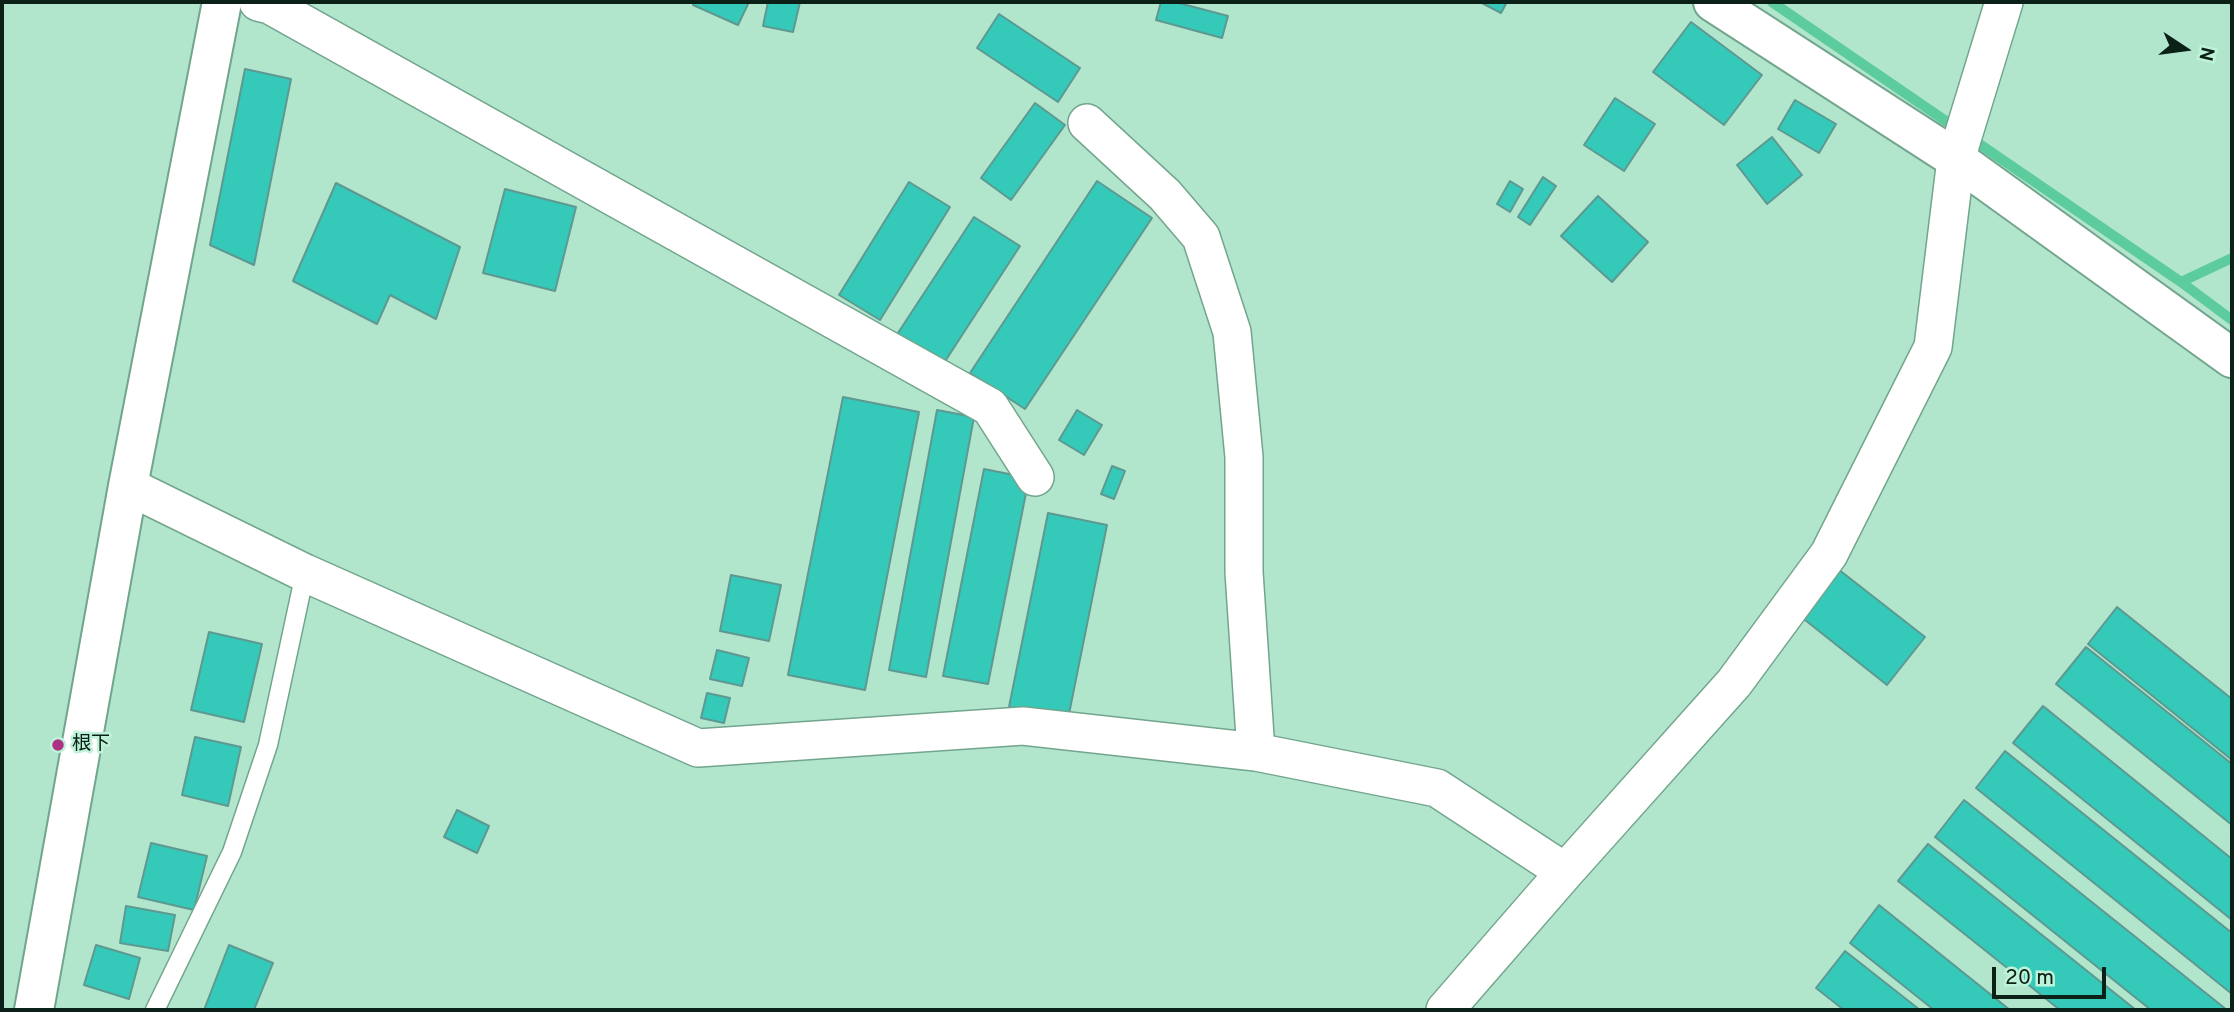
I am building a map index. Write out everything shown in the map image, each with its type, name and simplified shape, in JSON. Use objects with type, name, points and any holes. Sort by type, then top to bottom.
[{"type":"street","points":[[34,1010],[128,486],[222,2]]},
{"type":"street","points":[[258,2],[270,5],[990,407],[1035,477]]},
{"type":"street","points":[[1713,2],[1956,159],[2232,358]]},
{"type":"street","points":[[1445,1010],[1734,683],[1829,554],[1933,347],[1956,159],[2004,2]]},
{"type":"street","points":[[1087,123],[1165,195],[1201,237],[1232,332],[1244,457],[1244,572],[1256,751]]},
{"type":"street","points":[[128,486],[305,573],[698,748],[1023,726],[1256,751],[1437,788],[1565,872]]},
{"type":"lane","points":[[155,1010],[232,852],[268,745],[305,573]]},
{"type":"building","points":[[694,2],[749,2],[738,25],[693,5]]},
{"type":"building","points":[[768,2],[800,2],[793,32],[763,26]]},
{"type":"building","points":[[1161,2],[1175,2],[1228,16],[1222,38],[1156,20]]},
{"type":"building","points":[[1480,2],[1507,2],[1501,13]]},
{"type":"building","points":[[999,14],[1080,68],[1058,102],[977,48]]},
{"type":"building","points":[[1691,22],[1762,75],[1724,125],[1653,72]]},
{"type":"building","points":[[245,69],[291,79],[254,265],[210,245]]},
{"type":"building","points":[[1615,98],[1655,124],[1624,171],[1584,145]]},
{"type":"building","points":[[1795,100],[1836,124],[1819,153],[1778,129]]},
{"type":"building","points":[[1035,103],[1065,125],[1011,200],[981,178]]},
{"type":"building","points":[[1772,137],[1802,175],[1767,204],[1737,165]]},
{"type":"building","points":[[1543,177],[1556,186],[1530,225],[1518,217]]},
{"type":"building","points":[[1097,181],[1152,218],[1025,409],[970,373]]},
{"type":"building","points":[[1510,181],[1523,189],[1510,212],[1497,204]]},
{"type":"building","points":[[909,182],[950,207],[880,320],[839,295]]},
{"type":"building","points":[[336,183],[460,247],[436,319],[390,295],[377,324],[293,281]]},
{"type":"building","points":[[505,189],[576,207],[555,291],[483,273]]},
{"type":"building","points":[[1598,196],[1648,242],[1612,282],[1561,236]]},
{"type":"building","points":[[974,217],[1020,246],[942,366],[896,336]]},
{"type":"building","points":[[843,397],[919,412],[865,690],[788,675]]},
{"type":"building","points":[[937,410],[974,417],[926,677],[889,670]]},
{"type":"building","points":[[1077,410],[1102,425],[1084,455],[1059,440]]},
{"type":"building","points":[[1112,466],[1125,471],[1114,499],[1101,494]]},
{"type":"building","points":[[984,469],[1029,478],[988,684],[943,676]]},
{"type":"building","points":[[1048,513],[1107,525],[1068,719],[1009,707]]},
{"type":"building","points":[[1838,569],[1925,637],[1887,685],[1800,616]]},
{"type":"building","points":[[731,575],[781,585],[769,641],[720,631]]},
{"type":"building","points":[[2117,607],[2232,699],[2232,760],[2088,644]]},
{"type":"building","points":[[209,632],[262,644],[244,722],[191,710]]},
{"type":"building","points":[[2086,647],[2232,764],[2232,825],[2056,684]]},
{"type":"building","points":[[717,650],[749,658],[742,686],[710,679]]},
{"type":"building","points":[[707,693],[730,698],[724,723],[701,718]]},
{"type":"building","points":[[2043,706],[2232,859],[2232,920],[2013,743]]},
{"type":"building","points":[[195,737],[241,747],[228,806],[182,795]]},
{"type":"building","points":[[2005,751],[2232,933],[2232,994],[1976,788]]},
{"type":"building","points":[[1964,800],[2227,1010],[2151,1010],[1935,837]]},
{"type":"building","points":[[457,810],[489,826],[477,853],[444,837]]},
{"type":"building","points":[[151,843],[207,856],[194,910],[138,897]]},
{"type":"building","points":[[1928,844],[2136,1010],[2060,1010],[1898,881]]},
{"type":"building","points":[[1879,905],[2010,1010],[1934,1010],[1850,943]]},
{"type":"building","points":[[126,906],[175,915],[168,951],[120,943]]},
{"type":"building","points":[[96,945],[140,958],[129,999],[84,985]]},
{"type":"building","points":[[229,945],[273,963],[254,1010],[204,1010]]},
{"type":"building","points":[[1845,951],[1920,1010],[1844,1010],[1816,988]]},
{"type":"waterway","points":[[1772,2],[2181,282],[2232,320]]},
{"type":"waterway","points":[[2181,282],[2232,258]]},
{"type":"place","name":"根下","points":[[58,745]]}]
